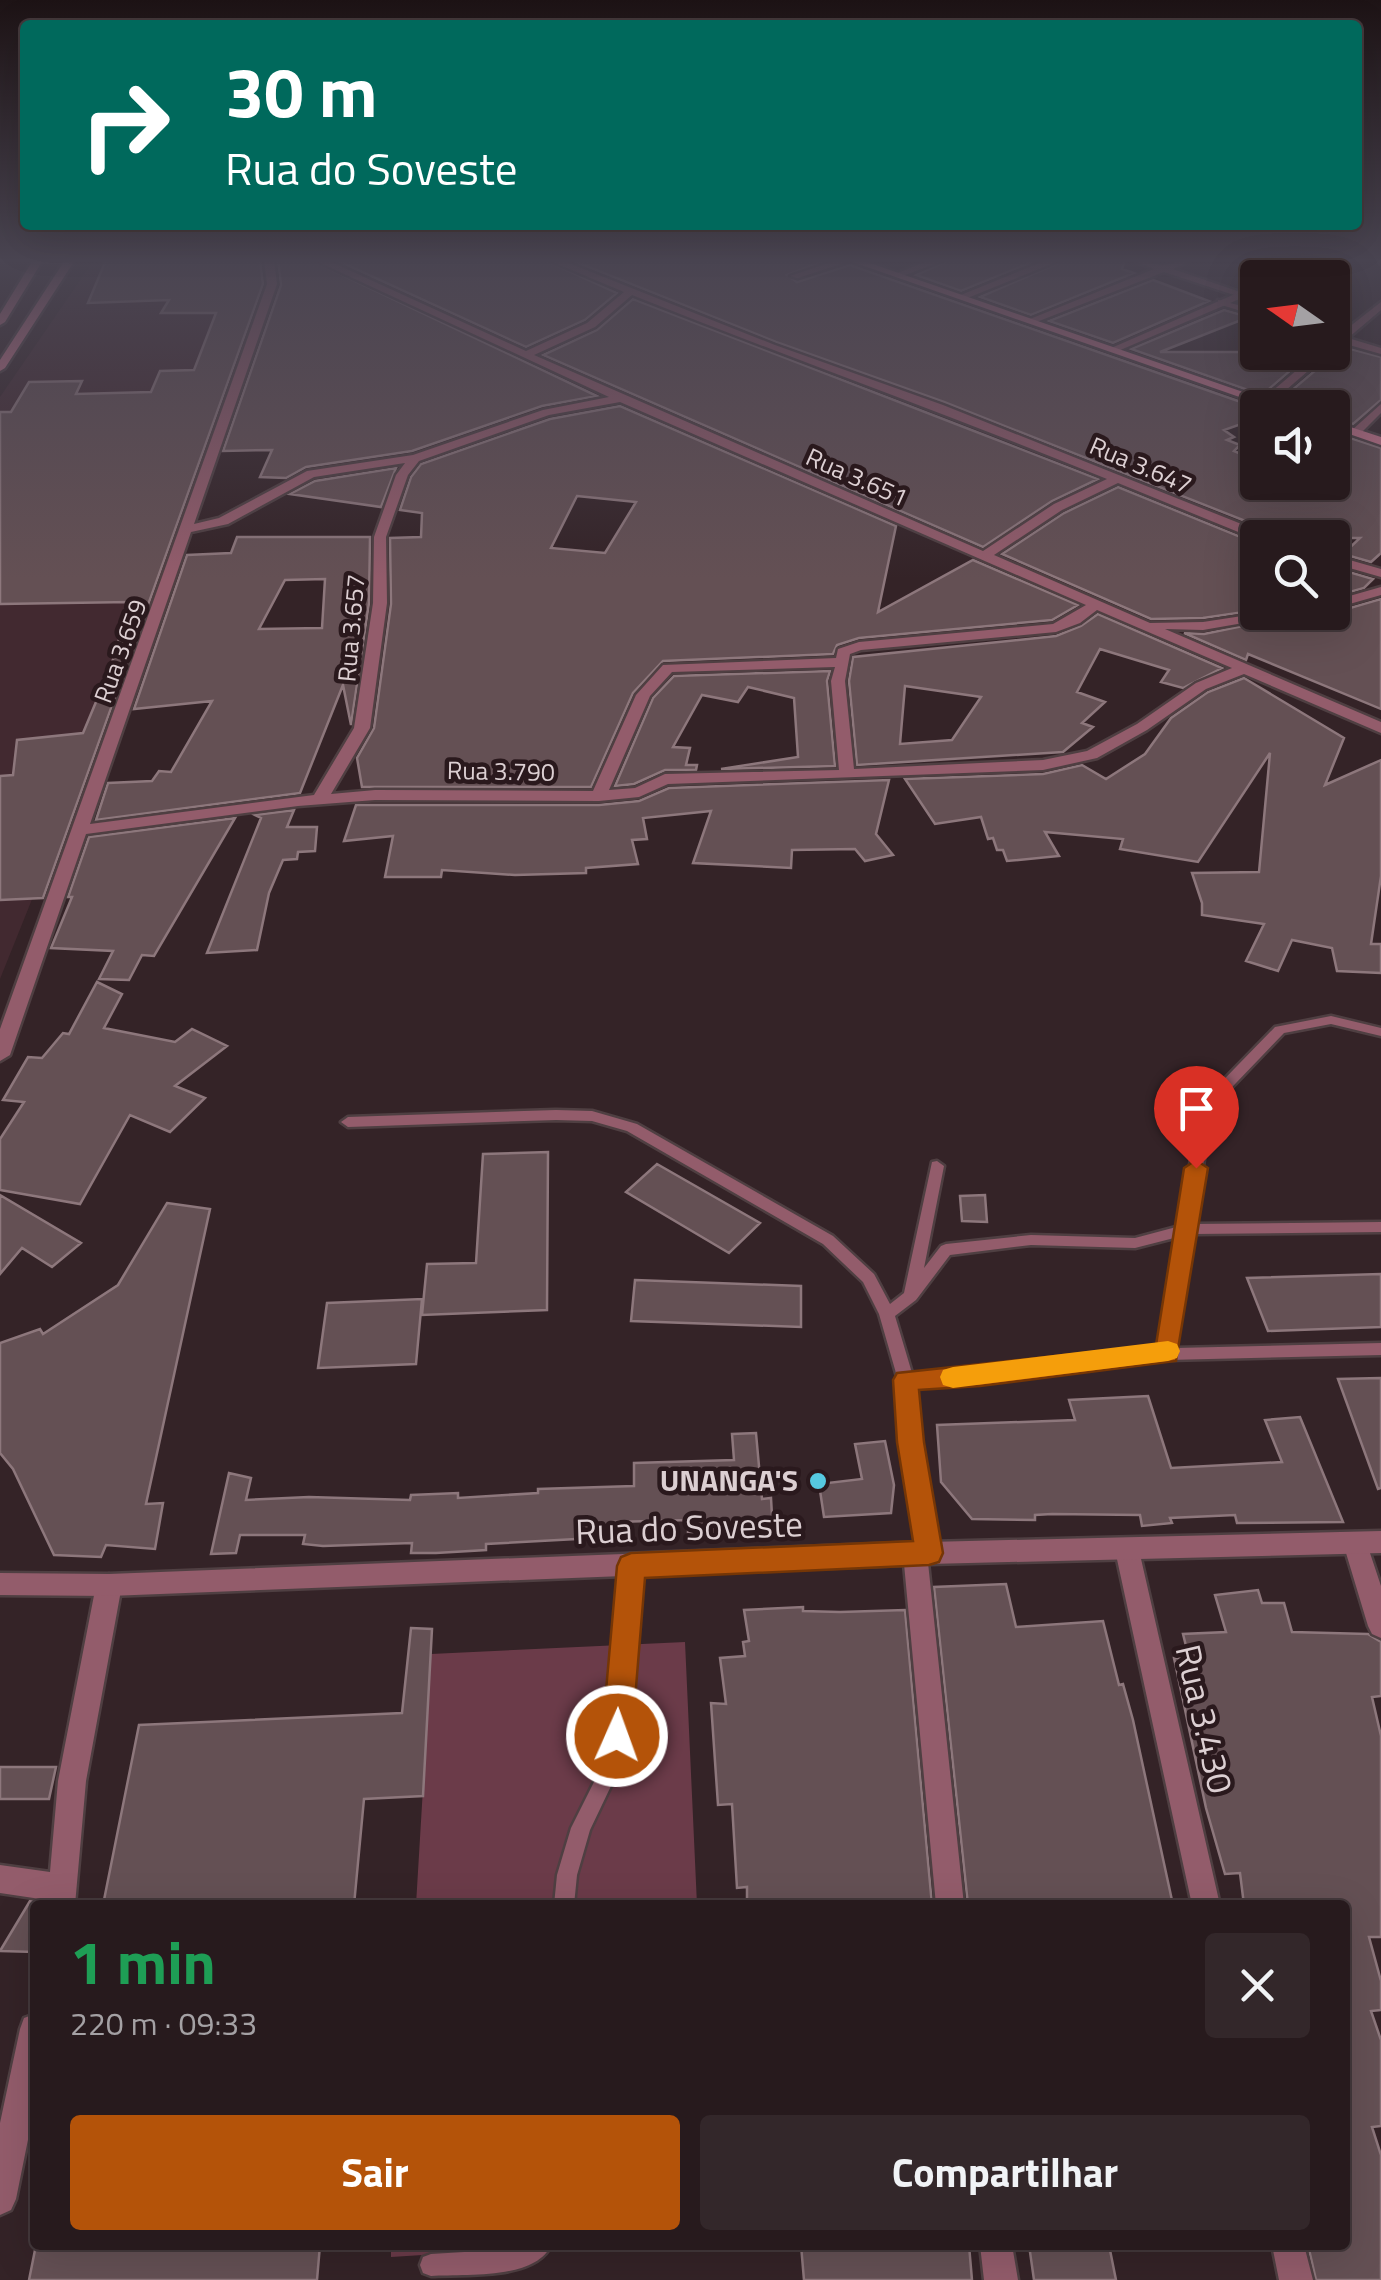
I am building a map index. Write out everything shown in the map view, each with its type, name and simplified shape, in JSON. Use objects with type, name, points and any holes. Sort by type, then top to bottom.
[{"type":"main road","points":[[1163,366],[1240,392]]},
{"type":"main road","points":[[1350,430],[1381,441]]},
{"type":"street","name":"Rua 3.659","points":[[0,1056],[243,366]]},
{"type":"street","name":"Rua 3.651","points":[[550,366],[1381,728]]},
{"type":"street","name":"Rua 3.647","points":[[825,366],[939,407],[1240,528]]},
{"type":"street","points":[[1280,390],[1304,370]]},
{"type":"street","points":[[184,530],[222,521],[299,478],[365,463],[415,458],[546,412],[622,399]]},
{"type":"street","points":[[1356,432],[1381,407]]},
{"type":"street","name":"Rua 3.657","points":[[320,798],[362,728],[380,604],[380,537],[396,488],[415,458]]},
{"type":"street","points":[[984,556],[1048,513],[1117,479]]},
{"type":"street","points":[[1350,564],[1381,573]]},
{"type":"street","points":[[1350,600],[1381,592]]},
{"type":"street","points":[[847,774],[838,680],[843,652],[859,646],[1056,628],[1076,620],[1097,603]]},
{"type":"street","points":[[1149,625],[1203,626],[1240,621]]},
{"type":"street","points":[[599,796],[643,694],[668,668],[843,662]]},
{"type":"street","name":"Rua 3.790","points":[[79,830],[320,798],[599,796],[639,792],[665,779],[920,772],[1043,764],[1092,755],[1142,727],[1201,686],[1243,669]]},
{"type":"street","points":[[1368,1543],[1381,1626]]},
{"type":"street","name":"Rua do Soveste","points":[[0,1584],[109,1585],[922,1553],[1368,1543]]},
{"type":"street","name":"Rua 3.430","points":[[1126,1550],[1205,1900]]},
{"type":"street","points":[[922,1553],[950,1900]]},
{"type":"street","points":[[0,1879],[62,1896],[72,1781],[109,1585]]},
{"type":"street","points":[[0,2199],[30,2053]]},
{"type":"street","points":[[997,2250],[1001,2280]]},
{"type":"street","points":[[1289,2250],[1296,2280]]},
{"type":"lane","points":[[1167,1354],[1205,1108],[1280,1030],[1332,1020],[1381,1032]]},
{"type":"lane","points":[[348,1122],[592,1116],[632,1127],[828,1240],[869,1278],[887,1314],[906,1380],[922,1553]]},
{"type":"lane","points":[[911,1296],[936,1166]]},
{"type":"lane","points":[[887,1314],[911,1296],[946,1250],[1031,1240],[1134,1242],[1187,1229],[1381,1227]]},
{"type":"lane","points":[[906,1380],[980,1376],[1167,1354],[1381,1348]]},
{"type":"lane","points":[[564,1900],[580,1828],[612,1765],[631,1566]]},
{"type":"lane","points":[[430,2266],[518,2260],[533,2250]]},
{"type":"shaded area","points":[[21,366],[246,366],[0,979],[0,397]]},
{"type":"shaded area","points":[[685,1642],[697,1900],[416,1900],[431,1654]]},
{"type":"shaded area","points":[[391,2250],[502,2250],[391,2257]]},
{"type":"building","points":[[195,366],[233,366],[43,898],[0,900],[0,776],[13,775],[17,740],[83,733],[111,666],[130,602],[0,604],[0,412],[11,412],[29,382],[82,381],[76,394],[151,392],[160,371],[194,370]]},
{"type":"building","points":[[253,366],[535,366],[597,396],[542,406],[412,451],[306,467],[286,478],[260,477],[272,450],[223,451]]},
{"type":"building","points":[[569,366],[807,366],[1098,479],[1052,501],[983,547]]},
{"type":"building","points":[[844,366],[1139,366],[1240,402],[1240,424],[1224,430],[1234,437],[1227,440],[1240,445],[1234,451],[1240,454],[1240,500],[1350,500],[1350,438],[1381,448],[1381,553],[1371,562],[1350,556],[1350,547],[1360,538],[1350,538],[1350,520],[1243,520]]},
{"type":"building","points":[[1181,366],[1240,366],[1240,370],[1291,370],[1268,390],[1248,390]]},
{"type":"building","points":[[1381,366],[1381,400],[1353,424],[1350,390],[1292,390],[1316,370]]},
{"type":"building","points":[[620,406],[896,526],[878,612],[973,560],[1078,605],[1052,620],[859,638],[837,645],[833,654],[663,661],[633,693],[591,787],[362,787],[357,758],[374,728],[391,604],[390,538],[421,537],[422,513],[400,510],[411,477],[421,464],[550,419]],"holes":[[[577,496],[636,502],[605,553],[551,548]]]},
{"type":"building","points":[[396,468],[381,507],[290,494],[315,481]]},
{"type":"building","points":[[1118,487],[1240,537],[1240,613],[1151,619],[1002,554],[1064,513]]},
{"type":"building","points":[[237,537],[370,537],[369,603],[351,725],[343,685],[300,793],[96,820],[108,783],[152,781],[159,771],[171,772],[212,701],[134,709],[187,555],[231,553]],"holes":[[[325,579],[322,628],[259,629],[285,580]]]},
{"type":"building","points":[[1350,572],[1373,579],[1364,588],[1350,592]]},
{"type":"building","points":[[1381,599],[1381,709],[1248,654],[1246,660],[1184,633],[1204,634],[1240,627],[1240,630],[1350,630],[1350,608]]},
{"type":"building","points":[[1098,614],[1222,668],[1183,688],[1161,682],[1169,670],[1100,649],[1077,692],[1105,702],[1082,723],[1093,727],[1063,752],[857,765],[849,681],[853,657],[1056,636]],"holes":[[[905,686],[981,697],[952,740],[900,744]]]},
{"type":"building","points":[[830,671],[827,681],[835,766],[721,769],[798,757],[794,698],[748,687],[738,702],[702,695],[673,747],[690,748],[686,765],[697,765],[696,770],[665,770],[634,784],[615,786],[653,698],[674,676]]},
{"type":"building","points":[[1244,678],[1344,738],[1325,785],[1381,760],[1381,876],[1371,944],[1381,944],[1381,973],[1337,971],[1332,948],[1292,940],[1278,971],[1246,961],[1264,924],[1202,915],[1192,873],[1259,872],[1270,753],[1198,862],[1120,849],[1123,839],[1045,832],[1059,856],[1007,861],[993,838],[988,839],[981,817],[935,824],[905,779],[1043,774],[1082,765],[1106,779],[1145,754],[1171,718],[1208,692]]},
{"type":"building","points":[[889,780],[876,834],[893,855],[865,861],[855,849],[792,850],[791,868],[693,863],[711,811],[643,818],[647,839],[632,840],[638,864],[586,868],[586,873],[515,875],[442,870],[441,877],[385,877],[393,836],[344,841],[356,805],[599,805],[639,801],[669,788]]},
{"type":"building","points":[[294,810],[287,827],[317,827],[315,851],[298,852],[297,859],[283,860],[269,893],[257,950],[207,953],[261,818],[255,815]]},
{"type":"building","points":[[235,818],[154,956],[142,955],[129,980],[99,979],[113,951],[51,948],[72,897],[68,897],[89,837]]},
{"type":"building","points":[[97,982],[122,994],[104,1028],[175,1042],[192,1029],[227,1046],[175,1086],[205,1098],[170,1132],[130,1115],[80,1204],[0,1190],[0,1139],[24,1102],[3,1100],[28,1057],[42,1058],[63,1033],[69,1034]]},
{"type":"building","points":[[548,1152],[547,1310],[422,1315],[427,1264],[476,1263],[483,1154]]},
{"type":"building","points":[[657,1164],[760,1223],[729,1253],[626,1192]]},
{"type":"building","points":[[0,1195],[81,1243],[52,1267],[22,1248],[0,1274]]},
{"type":"building","points":[[985,1195],[987,1222],[962,1221],[960,1196]]},
{"type":"building","points":[[167,1203],[210,1209],[146,1504],[163,1503],[155,1549],[106,1545],[101,1557],[54,1555],[13,1469],[0,1453],[0,1343],[40,1329],[43,1334],[118,1285]]},
{"type":"building","points":[[1381,1274],[1381,1327],[1268,1331],[1247,1278]]},
{"type":"building","points":[[635,1280],[801,1286],[801,1327],[631,1321]]},
{"type":"building","points":[[422,1299],[416,1364],[318,1368],[327,1303]]},
{"type":"building","points":[[1381,1378],[1381,1488],[1378,1489],[1338,1379]]},
{"type":"building","points":[[1148,1396],[1171,1468],[1282,1462],[1265,1420],[1300,1417],[1343,1522],[1237,1523],[1235,1515],[1170,1518],[1172,1523],[1142,1526],[1140,1515],[1052,1514],[1035,1515],[1035,1520],[972,1519],[941,1482],[937,1425],[1075,1420],[1069,1400]]},
{"type":"building","points":[[756,1433],[762,1499],[771,1498],[773,1534],[688,1533],[688,1520],[613,1522],[613,1537],[486,1544],[486,1550],[436,1553],[411,1553],[412,1543],[323,1546],[303,1544],[305,1535],[240,1535],[236,1553],[211,1554],[229,1473],[251,1478],[246,1500],[410,1500],[411,1495],[458,1493],[458,1498],[538,1493],[538,1489],[634,1486],[634,1463],[734,1460],[732,1434]]},
{"type":"building","points":[[885,1441],[894,1485],[891,1513],[824,1517],[819,1484],[862,1479],[855,1444]]},
{"type":"building","points":[[1006,1584],[1016,1627],[1103,1621],[1119,1685],[1123,1684],[1133,1720],[1172,1900],[967,1900],[934,1587]]},
{"type":"building","points":[[1258,1590],[1262,1603],[1284,1603],[1292,1632],[1368,1634],[1381,1642],[1381,1696],[1372,1697],[1381,1736],[1381,1937],[1369,1937],[1381,1981],[1381,2010],[1371,2011],[1381,2040],[1381,2126],[1372,2127],[1381,2155],[1381,2280],[1316,2280],[1309,2250],[1350,2250],[1350,1900],[1243,1900],[1240,1873],[1225,1874],[1206,1808],[1174,1658],[1189,1658],[1183,1634],[1226,1632],[1215,1595]]},
{"type":"building","points":[[744,1610],[905,1610],[932,1900],[747,1900],[747,1887],[737,1888],[732,1804],[718,1805],[711,1703],[726,1704],[720,1658],[745,1656],[743,1642],[749,1641]]},
{"type":"building","points":[[411,1628],[432,1629],[423,1796],[364,1799],[354,1900],[104,1900],[139,1725],[402,1713]]},
{"type":"building","points":[[0,1767],[56,1767],[49,1799],[0,1799]]},
{"type":"building","points":[[30,1901],[30,1952],[0,1951]]},
{"type":"building","points":[[35,2250],[320,2250],[317,2280],[29,2280]]},
{"type":"building","points":[[801,2250],[969,2250],[972,2280],[804,2280]]},
{"type":"building","points":[[1030,2250],[1110,2250],[1116,2280],[1034,2280]]},
{"type":"slow traffic","points":[[953,1377],[1168,1351]]},
{"type":"place","name":"UNANGA'S","points":[[818,1481]]},
{"type":"route","points":[[617,1736],[631,1566],[929,1553],[910,1442],[906,1380],[980,1376],[1167,1354],[1196,1168]]}]
